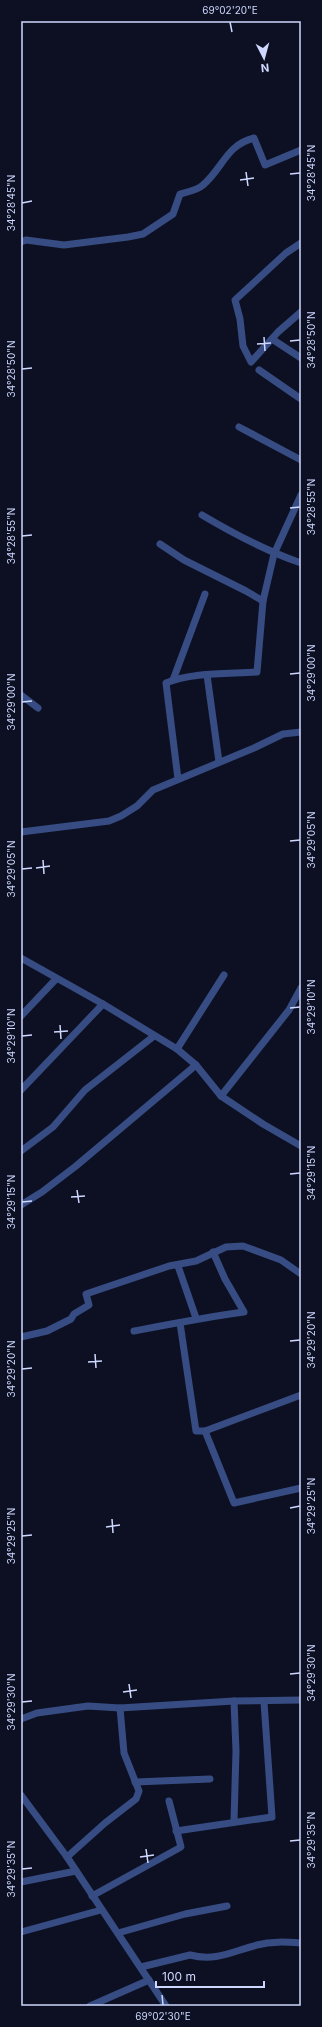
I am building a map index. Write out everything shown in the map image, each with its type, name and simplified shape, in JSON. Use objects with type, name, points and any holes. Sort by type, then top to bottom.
[{"type":"street","points":[[21,242],[26,240],[64,245],[143,234],[174,214],[180,194],[203,186],[229,152],[245,140],[254,138],[264,165],[301,150]]},
{"type":"street","points":[[301,243],[286,253],[235,300],[242,346],[251,362],[301,312]]},
{"type":"street","points":[[272,340],[301,358]]},
{"type":"street","points":[[259,370],[301,398]]},
{"type":"street","points":[[239,427],[301,460]]},
{"type":"street","points":[[178,779],[166,683],[173,680],[207,675],[257,672],[262,601],[274,554],[298,510],[301,495]]},
{"type":"street","points":[[202,515],[236,535],[274,554],[301,563]]},
{"type":"street","points":[[160,544],[184,560],[246,591],[262,601]]},
{"type":"street","points":[[173,680],[205,594]]},
{"type":"street","points":[[207,675],[219,762]]},
{"type":"street","points":[[21,695],[38,708]]},
{"type":"street","points":[[21,832],[109,821],[137,806],[154,790],[283,734],[301,732]]},
{"type":"street","points":[[21,958],[103,1004],[177,1050],[196,1065],[221,1096],[263,1124],[301,1146]]},
{"type":"street","points":[[177,1050],[224,975]]},
{"type":"street","points":[[21,1016],[56,979]]},
{"type":"street","points":[[221,1096],[289,1010],[301,988]]},
{"type":"street","points":[[21,1090],[103,1004]]},
{"type":"street","points":[[21,1151],[53,1127],[85,1090],[154,1036]]},
{"type":"street","points":[[21,1205],[42,1192],[76,1166],[196,1065]]},
{"type":"street","points":[[21,1337],[47,1331],[71,1319],[74,1314],[89,1305],[86,1294],[169,1266],[178,1266],[196,1261],[226,1247],[243,1246],[281,1260],[301,1274]]},
{"type":"street","points":[[134,1331],[180,1323],[196,1318],[244,1312],[225,1279],[213,1252]]},
{"type":"street","points":[[178,1266],[196,1318]]},
{"type":"street","points":[[180,1323],[196,1431],[205,1431],[301,1395]]},
{"type":"street","points":[[205,1431],[234,1503],[301,1488]]},
{"type":"street","points":[[21,1719],[37,1713],[88,1706],[120,1708],[234,1701],[264,1702],[301,1700]]},
{"type":"street","points":[[234,1701],[236,1751],[234,1821]]},
{"type":"street","points":[[176,1831],[234,1821],[272,1817],[264,1702]]},
{"type":"street","points":[[67,1857],[105,1822],[136,1800],[139,1791],[124,1753],[120,1708]]},
{"type":"street","points":[[135,1782],[210,1779]]},
{"type":"street","points":[[21,1795],[67,1857],[166,2006]]},
{"type":"street","points":[[92,1896],[181,1847],[169,1802]]},
{"type":"street","points":[[21,1882],[76,1871]]},
{"type":"street","points":[[118,1933],[185,1914],[227,1906]]},
{"type":"street","points":[[21,1932],[102,1910]]},
{"type":"street","points":[[141,1967],[190,1955],[198,1957],[223,1957],[257,1945],[275,1942],[301,1943]]},
{"type":"street","points":[[90,2006],[149,1980]]}]
